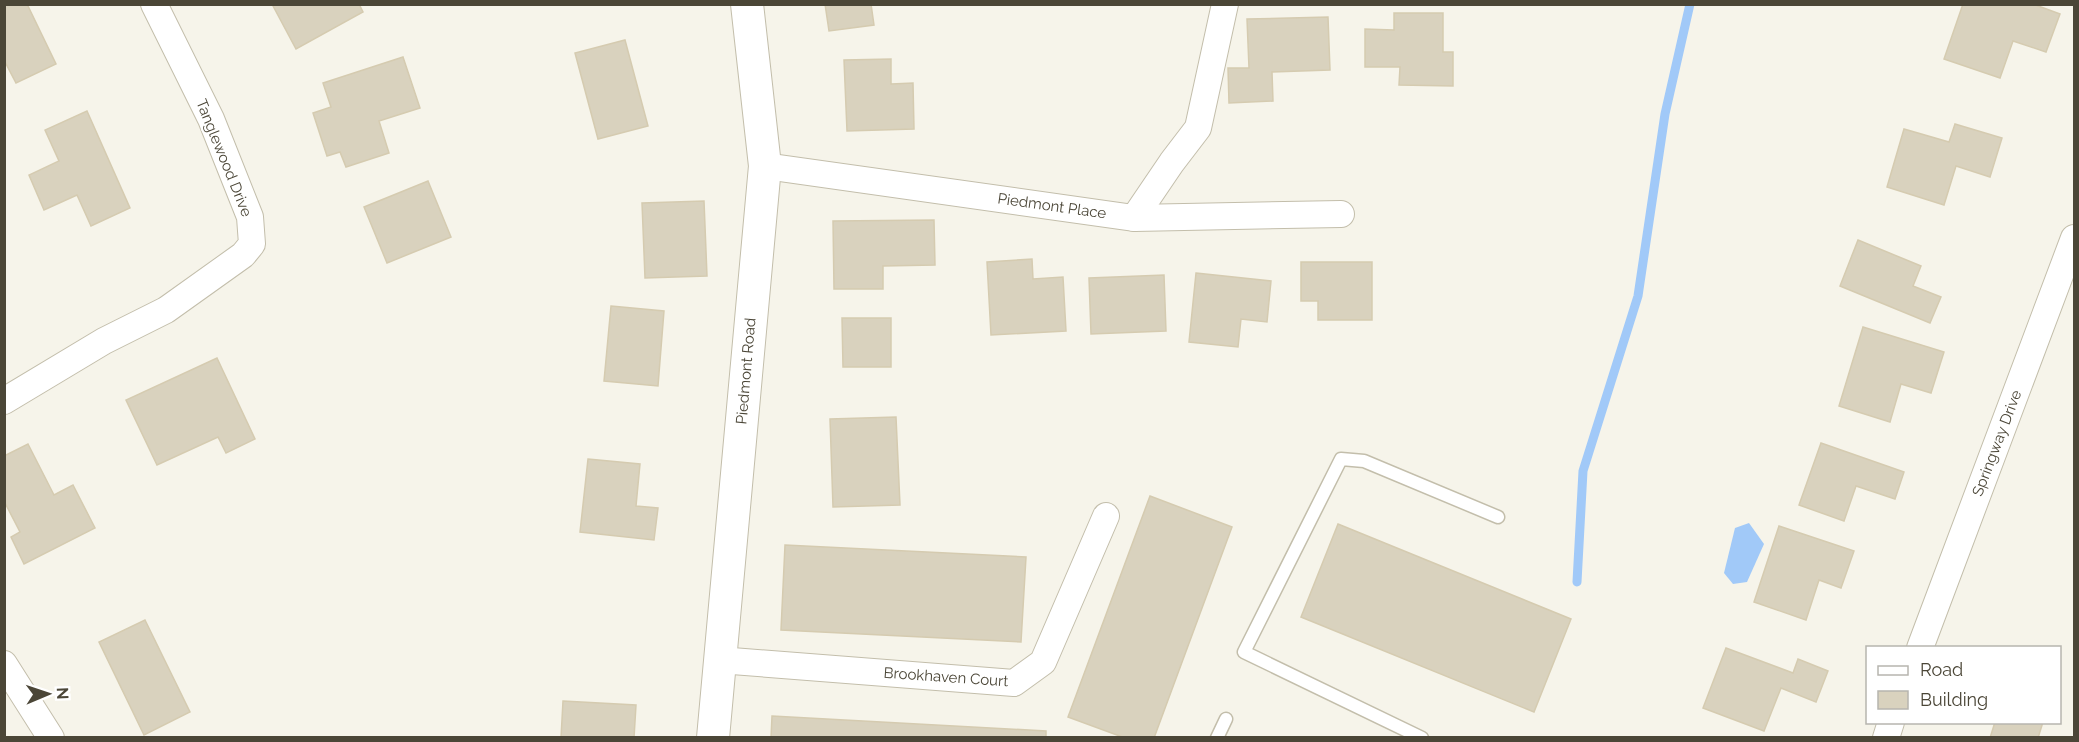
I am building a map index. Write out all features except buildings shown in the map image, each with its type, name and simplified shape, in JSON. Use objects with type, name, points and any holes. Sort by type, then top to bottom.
[{"type":"street","name":"Tanglewood Drive","points":[[4,401],[104,341],[166,310],[243,255],[252,244],[250,218],[211,119],[154,4]]},
{"type":"street","name":"Piedmont Road","points":[[713,738],[765,166],[747,4]]},
{"type":"street","points":[[1134,218],[1198,128],[1225,4]]},
{"type":"street","name":"Piedmont Place","points":[[765,166],[1134,218],[1341,214]]},
{"type":"street","name":"Springway Drive","points":[[1921,646],[2074,238]]},
{"type":"street","name":"Brookhaven Court","points":[[719,660],[1014,683],[1043,662],[1106,516]]},
{"type":"street","points":[[4,664],[51,738]]},
{"type":"street","points":[[1886,738],[1892,724]]},
{"type":"lane","points":[[1422,738],[1244,652],[1341,459],[1364,461],[1498,517]]},
{"type":"lane","points":[[1217,738],[1226,719]]},
{"type":"water","points":[[1749,523],[1764,544],[1747,582],[1733,584],[1724,573],[1735,528]]},
{"type":"waterway","points":[[1577,582],[1583,471],[1638,296],[1665,114],[1690,4]]}]
